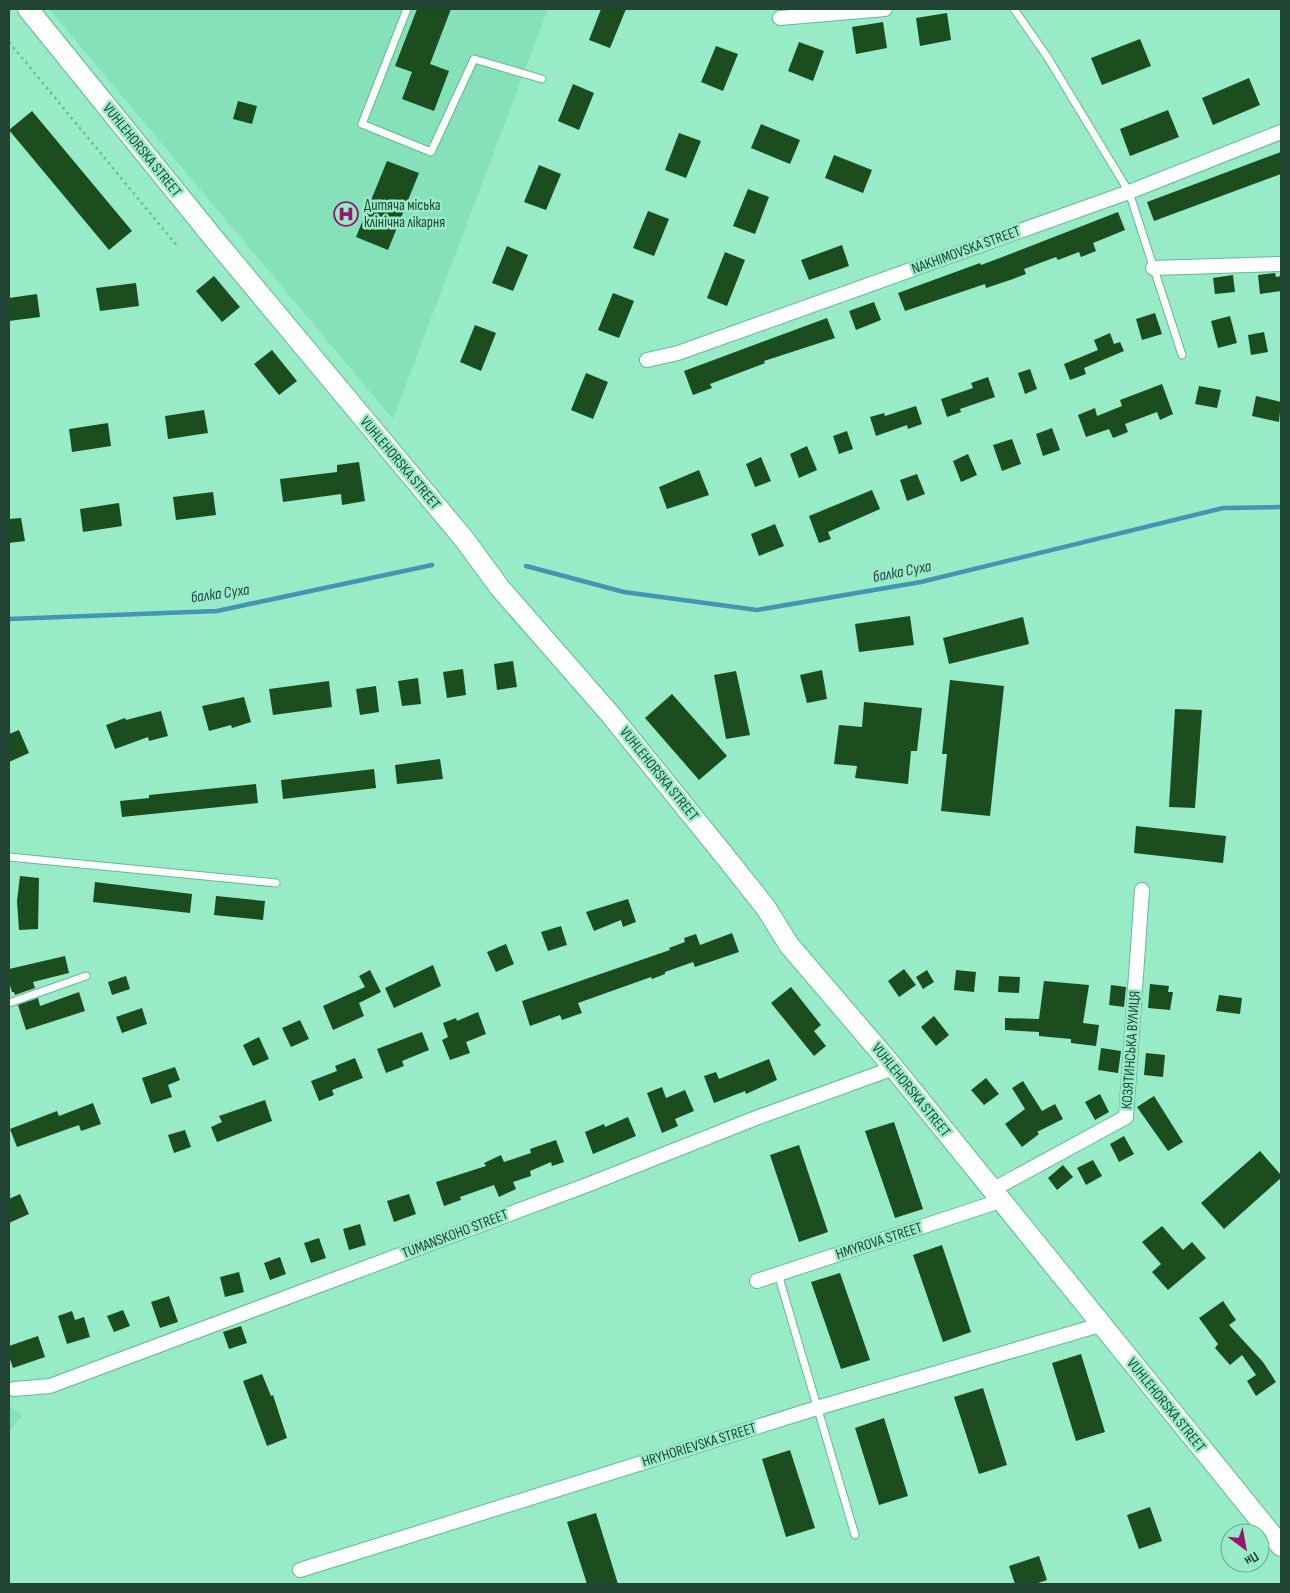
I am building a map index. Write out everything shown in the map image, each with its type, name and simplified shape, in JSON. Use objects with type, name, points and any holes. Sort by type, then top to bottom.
[{"type":"main road","name":"VUHLEHORSKA STREET","points":[[28,9],[215,240],[464,539],[500,588],[610,714],[766,908],[789,945],[894,1068],[1100,1325],[1281,1546]]},
{"type":"street","points":[[780,18],[885,9]]},
{"type":"street","name":"NAKHIMOVSKA STREET","points":[[648,360],[688,349],[1129,192],[1281,132]]},
{"type":"street","points":[[1153,268],[1281,264]]},
{"type":"street","name":"КОЗЯТИНСЬКА ВУЛИЦЯ","points":[[996,1195],[1126,1118],[1142,890]]},
{"type":"street","name":"TUMANSKOHO STREET","points":[[11,1385],[50,1386],[587,1185],[756,1118],[894,1068]]},
{"type":"street","name":"HMYROVA STREET","points":[[757,1281],[996,1195]]},
{"type":"street","name":"HRYHORIEVSKA STREET","points":[[300,1570],[817,1408],[1100,1325]]},
{"type":"lane","points":[[406,9],[362,124],[431,152],[474,59],[542,79]]},
{"type":"lane","points":[[1014,9],[1048,58],[1129,192],[1182,355]]},
{"type":"lane","points":[[9,857],[276,883]]},
{"type":"lane","points":[[9,1003],[86,976]]},
{"type":"lane","points":[[778,1274],[856,1535]]},
{"type":"path","points":[[9,42],[178,248]]},
{"type":"shaded area","name":"Дитяча міська клінічна лікарня","points":[[49,9],[548,9],[393,419]]},
{"type":"shaded area","points":[[9,1405],[22,1416],[9,1432]]},
{"type":"building","points":[[417,9],[451,9],[430,64],[449,71],[434,111],[402,99],[412,72],[395,66]]},
{"type":"building","points":[[601,9],[626,9],[610,48],[589,40]]},
{"type":"building","points":[[947,13],[951,40],[920,46],[916,18]]},
{"type":"building","points":[[883,22],[887,48],[856,54],[852,27]]},
{"type":"building","points":[[1140,39],[1151,66],[1102,85],[1091,58]]},
{"type":"building","points":[[799,42],[824,51],[813,81],[788,71]]},
{"type":"building","points":[[716,46],[738,54],[723,91],[701,82]]},
{"type":"building","points":[[1249,78],[1260,105],[1213,125],[1202,98]]},
{"type":"building","points":[[573,84],[594,93],[579,130],[558,121]]},
{"type":"building","points":[[238,101],[257,106],[252,124],[233,119]]},
{"type":"building","points":[[1168,110],[1179,137],[1130,156],[1120,129]]},
{"type":"building","points":[[32,111],[132,231],[109,250],[9,130]]},
{"type":"building","points":[[761,124],[800,140],[790,164],[751,148]]},
{"type":"building","points":[[679,133],[701,141],[686,178],[665,170]]},
{"type":"building","points":[[1281,152],[1281,174],[1154,221],[1147,202]]},
{"type":"building","points":[[834,155],[872,170],[863,193],[825,178]]},
{"type":"building","points":[[387,161],[419,173],[388,250],[356,237]]},
{"type":"building","points":[[539,165],[561,174],[546,210],[524,202]]},
{"type":"building","points":[[748,189],[769,197],[755,234],[733,226]]},
{"type":"building","points":[[648,211],[669,219],[654,256],[633,248]]},
{"type":"building","points":[[1118,212],[1125,230],[1093,243],[1096,251],[1081,257],[1079,252],[1058,260],[1056,257],[1024,269],[1026,274],[1013,279],[986,288],[985,284],[905,311],[898,293],[980,263],[981,265]]},
{"type":"building","points":[[842,245],[849,266],[809,280],[801,260]]},
{"type":"building","points":[[507,246],[528,255],[513,291],[492,283]]},
{"type":"building","points":[[725,252],[745,260],[727,306],[707,298]]},
{"type":"building","points":[[1275,273],[1276,277],[1281,276],[1281,291],[1260,294],[1258,275]]},
{"type":"building","points":[[1233,275],[1235,292],[1215,294],[1213,278]]},
{"type":"building","points":[[214,276],[240,307],[222,322],[196,291]]},
{"type":"building","points":[[136,283],[139,306],[100,311],[96,288]]},
{"type":"building","points":[[613,293],[634,301],[619,338],[598,330]]},
{"type":"building","points":[[37,294],[40,317],[9,321],[9,298]]},
{"type":"building","points":[[874,302],[881,320],[856,330],[849,311]]},
{"type":"building","points":[[1155,313],[1162,334],[1142,340],[1136,319]]},
{"type":"building","points":[[1230,316],[1237,343],[1218,348],[1211,321]]},
{"type":"building","points":[[827,318],[835,338],[764,361],[765,363],[710,384],[712,388],[693,395],[684,371]]},
{"type":"building","points":[[475,325],[496,333],[481,371],[460,362]]},
{"type":"building","points":[[1264,332],[1268,352],[1251,355],[1248,335]]},
{"type":"building","points":[[1110,333],[1114,344],[1120,342],[1124,351],[1084,368],[1086,374],[1070,380],[1064,364],[1098,350],[1094,340]]},
{"type":"building","points":[[272,350],[297,381],[279,395],[254,364]]},
{"type":"building","points":[[1030,369],[1037,389],[1025,394],[1018,373]]},
{"type":"building","points":[[586,373],[608,382],[593,419],[571,410]]},
{"type":"building","points":[[988,377],[995,397],[960,409],[961,412],[947,417],[941,399],[973,388],[971,383]]},
{"type":"building","points":[[1162,384],[1173,414],[1160,420],[1157,412],[1125,424],[1128,432],[1113,438],[1109,429],[1086,437],[1078,415],[1095,408],[1097,416],[1122,406],[1120,400]]},
{"type":"building","points":[[1199,386],[1221,390],[1217,408],[1195,404]]},
{"type":"building","points":[[1256,396],[1281,402],[1279,422],[1252,416]]},
{"type":"building","points":[[916,406],[922,424],[908,429],[907,425],[876,436],[870,417],[884,413],[885,416]]},
{"type":"building","points":[[204,410],[208,433],[168,439],[165,416]]},
{"type":"building","points":[[108,423],[111,446],[72,452],[69,429]]},
{"type":"building","points":[[1052,428],[1060,450],[1043,456],[1036,434]]},
{"type":"building","points":[[847,431],[853,449],[839,454],[833,436]]},
{"type":"building","points":[[1012,439],[1021,464],[1002,471],[993,445]]},
{"type":"building","points":[[807,446],[817,470],[799,478],[790,454]]},
{"type":"building","points":[[968,454],[977,475],[961,482],[953,461]]},
{"type":"building","points":[[761,457],[771,481],[755,487],[746,464]]},
{"type":"building","points":[[359,462],[365,501],[342,505],[341,494],[283,502],[280,479],[337,472],[337,465]]},
{"type":"building","points":[[699,470],[709,495],[667,509],[659,487]]},
{"type":"building","points":[[917,474],[925,494],[907,501],[900,480]]},
{"type":"building","points":[[872,490],[880,509],[828,532],[831,539],[819,543],[809,516]]},
{"type":"building","points":[[213,492],[216,515],[176,520],[173,497]]},
{"type":"building","points":[[119,503],[122,526],[83,532],[80,509]]},
{"type":"building","points":[[21,518],[25,541],[9,543],[9,519]]},
{"type":"building","points":[[775,524],[784,546],[759,556],[751,534]]},
{"type":"building","points":[[910,616],[914,645],[859,652],[855,624]]},
{"type":"building","points":[[1023,617],[1029,644],[949,664],[943,638]]},
{"type":"building","points":[[513,661],[517,687],[497,690],[494,664]]},
{"type":"building","points":[[463,669],[466,695],[447,698],[443,672]]},
{"type":"building","points":[[822,670],[827,699],[807,703],[800,675]]},
{"type":"building","points":[[736,671],[750,735],[726,739],[714,675]]},
{"type":"building","points":[[418,678],[421,704],[402,706],[398,681]]},
{"type":"building","points":[[950,680],[1004,686],[990,816],[941,811],[947,754],[942,754]]},
{"type":"building","points":[[329,681],[332,707],[273,715],[269,689]]},
{"type":"building","points":[[376,686],[379,712],[360,715],[356,689]]},
{"type":"building","points":[[672,694],[727,756],[699,780],[645,718]]},
{"type":"building","points":[[244,697],[251,722],[232,728],[231,725],[209,731],[202,706]]},
{"type":"building","points":[[864,702],[922,708],[917,751],[911,751],[908,784],[855,778],[857,766],[834,764],[839,725],[862,727]]},
{"type":"building","points":[[1175,709],[1202,710],[1195,808],[1169,807]]},
{"type":"building","points":[[161,711],[168,736],[149,741],[148,737],[115,749],[106,725],[125,718],[126,720]]},
{"type":"building","points":[[19,730],[29,753],[9,762],[9,734]]},
{"type":"building","points":[[440,759],[443,779],[397,784],[395,765]]},
{"type":"building","points":[[374,769],[376,788],[283,799],[281,780]]},
{"type":"building","points":[[256,784],[258,803],[122,817],[120,801],[149,798],[149,795]]},
{"type":"building","points":[[1136,826],[1226,836],[1223,863],[1134,853]]},
{"type":"building","points":[[20,876],[39,878],[38,929],[19,930],[17,901]]},
{"type":"building","points":[[95,882],[192,894],[190,913],[93,902]]},
{"type":"building","points":[[216,896],[265,901],[263,920],[214,915]]},
{"type":"building","points":[[628,899],[636,922],[623,927],[621,920],[594,931],[586,912]]},
{"type":"building","points":[[561,926],[567,945],[548,951],[541,932]]},
{"type":"building","points":[[732,933],[739,952],[695,967],[693,962],[652,979],[651,977],[578,1003],[582,1013],[562,1020],[560,1015],[530,1026],[522,1001],[670,950],[669,948],[685,942],[684,938],[696,934],[700,945]]},
{"type":"building","points":[[506,944],[514,964],[496,972],[487,952]]},
{"type":"building","points":[[65,956],[69,973],[33,982],[35,988],[15,995],[12,992],[9,982],[9,969]]},
{"type":"building","points":[[433,965],[441,986],[394,1008],[385,988]]},
{"type":"building","points":[[904,969],[916,985],[899,997],[888,981]]},
{"type":"building","points":[[370,970],[381,992],[359,1003],[364,1016],[333,1030],[323,1006],[365,987],[359,976]]},
{"type":"building","points":[[927,970],[934,982],[923,989],[916,977]]},
{"type":"building","points":[[956,970],[976,972],[974,992],[954,990]]},
{"type":"building","points":[[126,976],[130,989],[112,995],[108,982]]},
{"type":"building","points":[[999,976],[1020,977],[1019,993],[998,992]]},
{"type":"building","points":[[1044,981],[1089,985],[1083,1023],[1099,1025],[1096,1046],[1071,1043],[1071,1039],[1039,1036],[1039,1032],[1005,1030],[1005,1018],[1039,1019]]},
{"type":"building","points":[[1150,984],[1169,986],[1168,992],[1173,992],[1170,1010],[1148,1008]]},
{"type":"building","points":[[1111,985],[1126,987],[1124,1007],[1109,1005]]},
{"type":"building","points":[[791,987],[821,1025],[814,1031],[826,1046],[814,1056],[771,1003]]},
{"type":"building","points":[[79,992],[85,1011],[26,1030],[18,1005],[38,998],[40,1006]]},
{"type":"building","points":[[1219,995],[1242,998],[1240,1014],[1216,1011]]},
{"type":"building","points":[[142,1008],[147,1024],[122,1033],[116,1017]]},
{"type":"building","points":[[478,1012],[486,1034],[466,1042],[470,1053],[450,1060],[442,1040],[448,1037],[443,1023],[456,1018],[457,1021]]},
{"type":"building","points":[[934,1016],[949,1035],[936,1046],[921,1027]]},
{"type":"building","points":[[300,1020],[309,1039],[291,1047],[282,1028]]},
{"type":"building","points":[[422,1032],[429,1050],[402,1061],[404,1066],[386,1073],[377,1049]]},
{"type":"building","points":[[259,1037],[269,1059],[253,1066],[243,1045]]},
{"type":"building","points":[[1101,1048],[1121,1051],[1118,1073],[1098,1070]]},
{"type":"building","points":[[1146,1053],[1165,1055],[1163,1077],[1144,1075]]},
{"type":"building","points":[[355,1058],[363,1078],[332,1090],[334,1095],[319,1101],[311,1081],[337,1071],[335,1066]]},
{"type":"building","points":[[769,1059],[777,1080],[746,1094],[745,1091],[714,1103],[704,1076],[716,1072],[719,1079]]},
{"type":"building","points":[[175,1067],[180,1080],[168,1085],[172,1097],[151,1104],[142,1078]]},
{"type":"building","points":[[986,1078],[999,1094],[984,1105],[971,1090]]},
{"type":"building","points":[[1023,1081],[1042,1111],[1055,1104],[1063,1119],[1037,1132],[1039,1134],[1022,1147],[1005,1124],[1025,1109],[1012,1088]]},
{"type":"building","points":[[662,1087],[666,1098],[685,1090],[694,1111],[675,1119],[678,1126],[662,1133],[647,1093]]},
{"type":"building","points":[[1100,1094],[1109,1112],[1095,1120],[1085,1102]]},
{"type":"building","points":[[1154,1096],[1183,1142],[1168,1151],[1137,1107]]},
{"type":"building","points":[[265,1100],[272,1121],[217,1142],[211,1127],[222,1122],[219,1116]]},
{"type":"building","points":[[93,1103],[101,1124],[81,1131],[79,1125],[17,1147],[10,1129],[57,1111],[59,1116]]},
{"type":"building","points":[[628,1117],[636,1136],[593,1154],[585,1132],[604,1124],[605,1127]]},
{"type":"building","points":[[894,1122],[923,1209],[895,1218],[865,1131]]},
{"type":"building","points":[[185,1130],[191,1147],[174,1153],[168,1135]]},
{"type":"building","points":[[1124,1136],[1134,1154],[1119,1162],[1110,1144]]},
{"type":"building","points":[[556,1140],[564,1162],[552,1166],[551,1162],[530,1171],[531,1176],[513,1182],[516,1189],[499,1197],[494,1185],[460,1197],[461,1200],[444,1206],[436,1182],[486,1166],[484,1163],[501,1155],[504,1162],[531,1153],[530,1149]]},
{"type":"building","points":[[799,1145],[828,1232],[799,1242],[770,1155]]},
{"type":"building","points":[[1260,1151],[1281,1175],[1281,1178],[1224,1229],[1201,1203]]},
{"type":"building","points":[[1093,1160],[1102,1176],[1086,1185],[1077,1168]]},
{"type":"building","points":[[1063,1165],[1073,1177],[1057,1190],[1048,1178]]},
{"type":"building","points":[[20,1194],[29,1214],[9,1223],[9,1199]]},
{"type":"building","points":[[409,1194],[416,1214],[394,1222],[387,1201]]},
{"type":"building","points":[[360,1224],[366,1245],[349,1250],[343,1229]]},
{"type":"building","points":[[1162,1226],[1183,1250],[1192,1242],[1206,1258],[1168,1290],[1152,1272],[1161,1264],[1142,1242]]},
{"type":"building","points":[[319,1238],[326,1258],[311,1263],[304,1243]]},
{"type":"building","points":[[942,1245],[971,1332],[943,1342],[913,1255]]},
{"type":"building","points":[[280,1257],[286,1274],[270,1280],[264,1263]]},
{"type":"building","points":[[239,1272],[244,1292],[225,1297],[220,1277]]},
{"type":"building","points":[[840,1273],[870,1360],[841,1369],[811,1282]]},
{"type":"building","points":[[169,1296],[178,1322],[160,1328],[151,1302]]},
{"type":"building","points":[[1223,1301],[1236,1320],[1229,1325],[1263,1362],[1276,1382],[1256,1396],[1247,1381],[1256,1375],[1242,1355],[1230,1365],[1215,1348],[1218,1344],[1199,1318]]},
{"type":"building","points":[[123,1310],[130,1326],[114,1332],[107,1316]]},
{"type":"building","points":[[72,1311],[75,1320],[84,1317],[90,1337],[67,1344],[58,1316]]},
{"type":"building","points":[[241,1326],[247,1343],[229,1349],[223,1332]]},
{"type":"building","points":[[38,1336],[45,1357],[13,1368],[9,1356],[9,1346]]},
{"type":"building","points":[[1081,1354],[1105,1432],[1076,1441],[1052,1363]]},
{"type":"building","points":[[262,1374],[271,1396],[273,1395],[287,1438],[267,1446],[243,1381]]},
{"type":"building","points":[[983,1388],[1007,1465],[979,1474],[954,1397]]},
{"type":"building","points":[[884,1418],[908,1496],[879,1505],[855,1428]]},
{"type":"building","points":[[790,1450],[815,1528],[786,1537],[762,1459]]},
{"type":"building","points":[[1150,1507],[1162,1541],[1139,1549],[1127,1515]]},
{"type":"building","points":[[596,1513],[618,1584],[587,1584],[567,1522]]},
{"type":"building","points":[[1039,1556],[1047,1580],[1035,1584],[1015,1584],[1009,1566]]},
{"type":"waterway","name":"балка Суха","points":[[526,566],[624,592],[757,610],[921,582],[1223,508],[1281,507]]},
{"type":"waterway","name":"балка Суха","points":[[9,619],[217,611],[432,565]]},
{"type":"place","name":"Дитяча міська клінічна лікарня","points":[[346,214]]}]
